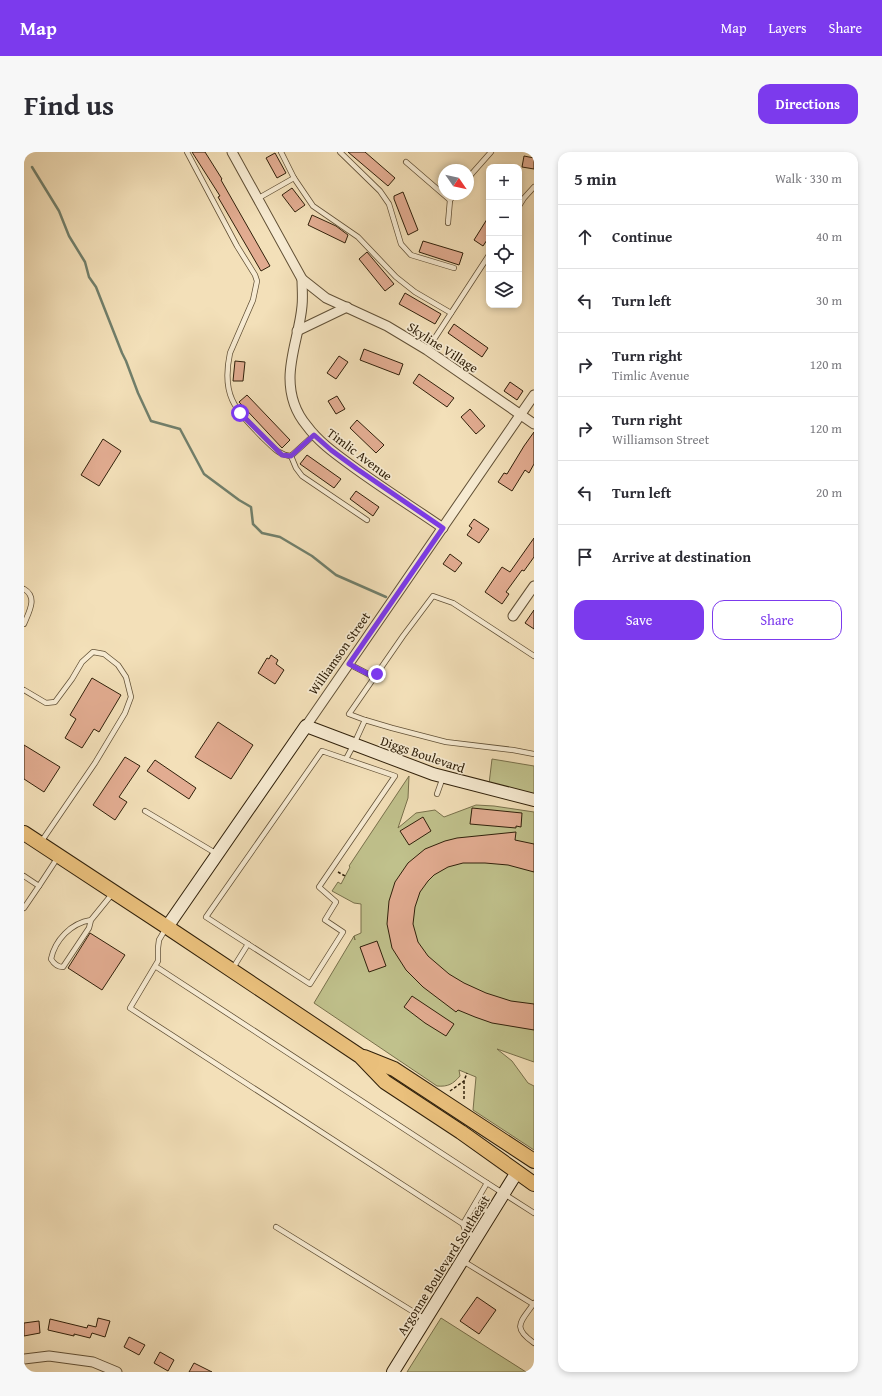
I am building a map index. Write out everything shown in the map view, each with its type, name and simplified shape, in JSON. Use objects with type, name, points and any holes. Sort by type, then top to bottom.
[{"type":"main road","points":[[24,833],[360,1056],[386,1082],[461,1132],[534,1184]]},
{"type":"main road","points":[[360,1056],[394,1068],[534,1161]]},
{"type":"main road","points":[[517,1172],[524,1168],[534,1172]]},
{"type":"street","name":"Timlic Avenue","points":[[232,152],[302,279],[326,298],[347,307]]},
{"type":"street","name":"Timlic Avenue","points":[[302,279],[302,308],[290,377],[291,389],[298,413],[314,435],[331,450],[443,528]]},
{"type":"street","points":[[298,331],[347,307]]},
{"type":"street","name":"Skyline Village","points":[[347,307],[387,326],[427,350],[534,424]]},
{"type":"street","name":"Williamson Street","points":[[167,927],[534,395]]},
{"type":"street","points":[[513,616],[534,586]]},
{"type":"street","name":"Diggs Boulevard","points":[[306,726],[443,777],[534,800]]},
{"type":"street","name":"Argonne Boulevard Southeast","points":[[393,1372],[517,1172]]},
{"type":"street","points":[[24,1359],[49,1356],[93,1362],[117,1372]]},
{"type":"lane","points":[[187,152],[257,281],[253,300],[230,353],[227,379],[231,399],[244,418],[282,455],[291,456],[314,435]]},
{"type":"lane","points":[[281,152],[294,178],[313,206],[358,237],[396,277],[415,292],[452,313]]},
{"type":"lane","points":[[340,152],[380,191],[389,204],[401,244],[411,255],[454,268]]},
{"type":"lane","points":[[474,171],[491,152]]},
{"type":"lane","points":[[406,162],[438,190]]},
{"type":"lane","points":[[257,198],[294,178]]},
{"type":"lane","points":[[522,201],[534,187]]},
{"type":"lane","points":[[448,223],[450,200]]},
{"type":"lane","points":[[427,350],[486,260]]},
{"type":"lane","points":[[291,456],[296,468],[302,476],[367,520]]},
{"type":"lane","points":[[24,589],[32,597],[32,602],[24,624]]},
{"type":"lane","points":[[534,656],[453,603],[432,596],[349,714],[365,720],[446,742],[534,754]]},
{"type":"lane","points":[[24,690],[46,703],[55,702],[72,679],[82,662],[93,652],[104,654],[118,665],[126,677],[131,697],[125,713],[95,763],[40,843]]},
{"type":"lane","points":[[349,664],[374,677]]},
{"type":"lane","points":[[346,759],[365,720]]},
{"type":"lane","points":[[322,751],[346,759],[395,776],[319,887],[336,902],[325,920],[343,932],[310,984],[206,917],[322,751]]},
{"type":"lane","points":[[437,794],[443,777]]},
{"type":"lane","points":[[145,811],[217,854]]},
{"type":"lane","points":[[24,908],[59,855]]},
{"type":"lane","points":[[24,876],[39,886]]},
{"type":"lane","points":[[90,920],[74,926],[63,936],[53,950],[51,959],[58,967],[63,967],[89,928],[90,920],[114,892]]},
{"type":"lane","points":[[167,927],[159,940],[158,961],[130,1008],[463,1224],[465,1230],[476,1238]]},
{"type":"lane","points":[[231,970],[248,944]]},
{"type":"lane","points":[[155,966],[534,1213]]},
{"type":"lane","points":[[463,1224],[487,1183]]},
{"type":"lane","points":[[475,1204],[491,1214]]},
{"type":"lane","points":[[276,1227],[425,1319]]},
{"type":"lane","points":[[462,1260],[534,1303],[520,1324],[520,1331],[525,1337],[534,1343]]},
{"type":"path","points":[[463,1104],[465,1098],[464,1081],[467,1073]]},
{"type":"path","points":[[446,1094],[464,1081]]},
{"type":"green space","points":[[492,759],[534,766],[534,794],[489,784]]},
{"type":"green space","points":[[409,776],[408,798],[398,828],[416,813],[435,810],[444,817],[476,805],[534,812],[534,1062],[497,1049],[512,1061],[528,1083],[534,1086],[534,1150],[473,1110],[476,1077],[459,1070],[460,1076],[453,1083],[444,1086],[437,1086],[314,1003],[354,936],[361,933],[361,904],[354,903],[332,891],[338,882],[341,884],[350,867],[349,866]]},
{"type":"green space","points":[[441,1318],[526,1372],[407,1372]]},
{"type":"building","points":[[192,152],[205,152],[222,179],[221,180],[270,266],[261,271],[218,197],[220,196]]},
{"type":"building","points":[[348,152],[365,152],[395,178],[388,186]]},
{"type":"building","points":[[275,153],[286,173],[277,178],[266,158]]},
{"type":"building","points":[[524,156],[534,158],[534,169],[522,167]]},
{"type":"building","points":[[292,188],[305,205],[295,212],[282,195]]},
{"type":"building","points":[[403,192],[418,230],[408,235],[394,199],[394,196]]},
{"type":"building","points":[[312,215],[336,226],[348,235],[345,243],[308,225]]},
{"type":"building","points":[[486,221],[486,242],[483,246],[474,240]]},
{"type":"building","points":[[423,241],[463,253],[459,265],[419,252]]},
{"type":"building","points":[[367,252],[394,284],[385,291],[359,259]]},
{"type":"building","points":[[405,293],[441,314],[435,324],[399,304]]},
{"type":"building","points":[[454,324],[488,348],[482,357],[448,333]]},
{"type":"building","points":[[364,349],[403,364],[399,375],[360,360]]},
{"type":"building","points":[[339,356],[348,362],[336,379],[327,373]]},
{"type":"building","points":[[235,361],[245,362],[243,381],[233,381]]},
{"type":"building","points":[[419,374],[454,398],[447,407],[413,383]]},
{"type":"building","points":[[510,382],[523,391],[517,400],[504,391]]},
{"type":"building","points":[[247,395],[290,440],[282,448],[239,402]]},
{"type":"building","points":[[337,396],[345,409],[336,414],[328,401]]},
{"type":"building","points":[[470,409],[485,426],[476,434],[461,417]]},
{"type":"building","points":[[357,420],[384,445],[376,453],[350,428]]},
{"type":"building","points":[[534,432],[534,464],[529,473],[525,470],[512,491],[498,482],[504,473],[507,474]]},
{"type":"building","points":[[103,439],[121,451],[99,486],[81,475]]},
{"type":"building","points":[[307,455],[341,479],[334,488],[300,464]]},
{"type":"building","points":[[356,491],[379,507],[373,516],[350,499]]},
{"type":"building","points":[[474,519],[489,529],[479,543],[467,535],[472,528],[469,526]]},
{"type":"building","points":[[534,538],[534,557],[524,571],[522,570],[506,592],[509,594],[502,604],[485,592],[502,567],[510,572]]},
{"type":"building","points":[[450,554],[462,563],[455,572],[443,564]]},
{"type":"building","points":[[534,610],[534,629],[525,623]]},
{"type":"building","points":[[271,655],[278,660],[276,664],[284,670],[275,684],[258,673],[267,658],[269,659]]},
{"type":"building","points":[[92,678],[121,695],[99,732],[94,729],[82,748],[65,738],[76,719],[70,715]]},
{"type":"building","points":[[218,722],[253,745],[231,779],[195,757]]},
{"type":"building","points":[[24,745],[60,767],[44,792],[24,779]]},
{"type":"building","points":[[125,757],[140,766],[119,797],[127,802],[115,820],[93,805]]},
{"type":"building","points":[[155,760],[196,788],[189,799],[147,771]]},
{"type":"building","points":[[472,808],[522,813],[521,827],[516,826],[516,828],[470,824]]},
{"type":"building","points":[[423,817],[431,831],[409,845],[400,831]]},
{"type":"building","points":[[516,832],[515,840],[534,844],[534,872],[508,865],[485,863],[463,863],[448,867],[434,875],[420,892],[415,907],[413,924],[418,942],[428,956],[449,974],[486,993],[511,1001],[534,1004],[534,1030],[492,1023],[458,1010],[456,1012],[423,987],[406,970],[392,948],[387,924],[389,901],[395,882],[408,863],[425,849],[457,838]]},
{"type":"building","points":[[90,933],[125,955],[102,990],[68,968]]},
{"type":"building","points":[[377,941],[386,966],[369,972],[360,947]]},
{"type":"building","points":[[412,996],[454,1024],[446,1036],[425,1023],[404,1007]]},
{"type":"building","points":[[477,1297],[496,1310],[479,1334],[460,1321]]},
{"type":"building","points":[[98,1318],[110,1321],[105,1337],[92,1333],[90,1338],[48,1330],[50,1319],[87,1328],[88,1325],[96,1327]]},
{"type":"building","points":[[39,1321],[40,1333],[24,1336],[24,1323]]},
{"type":"building","points":[[129,1337],[145,1345],[139,1355],[124,1347]]},
{"type":"building","points":[[160,1352],[174,1360],[168,1371],[154,1363]]},
{"type":"building","points":[[194,1363],[212,1372],[189,1372]]},
{"type":"waterway","points":[[32,167],[59,211],[69,236],[85,262],[89,277],[96,287],[138,393],[151,421],[180,429],[204,474],[251,507],[253,524],[262,533],[280,537],[312,556],[336,575],[386,597]]},
{"type":"route","points":[[240,413],[282,455],[291,456],[314,435],[331,450],[357,469],[443,528],[349,664],[374,677],[377,674]]}]
